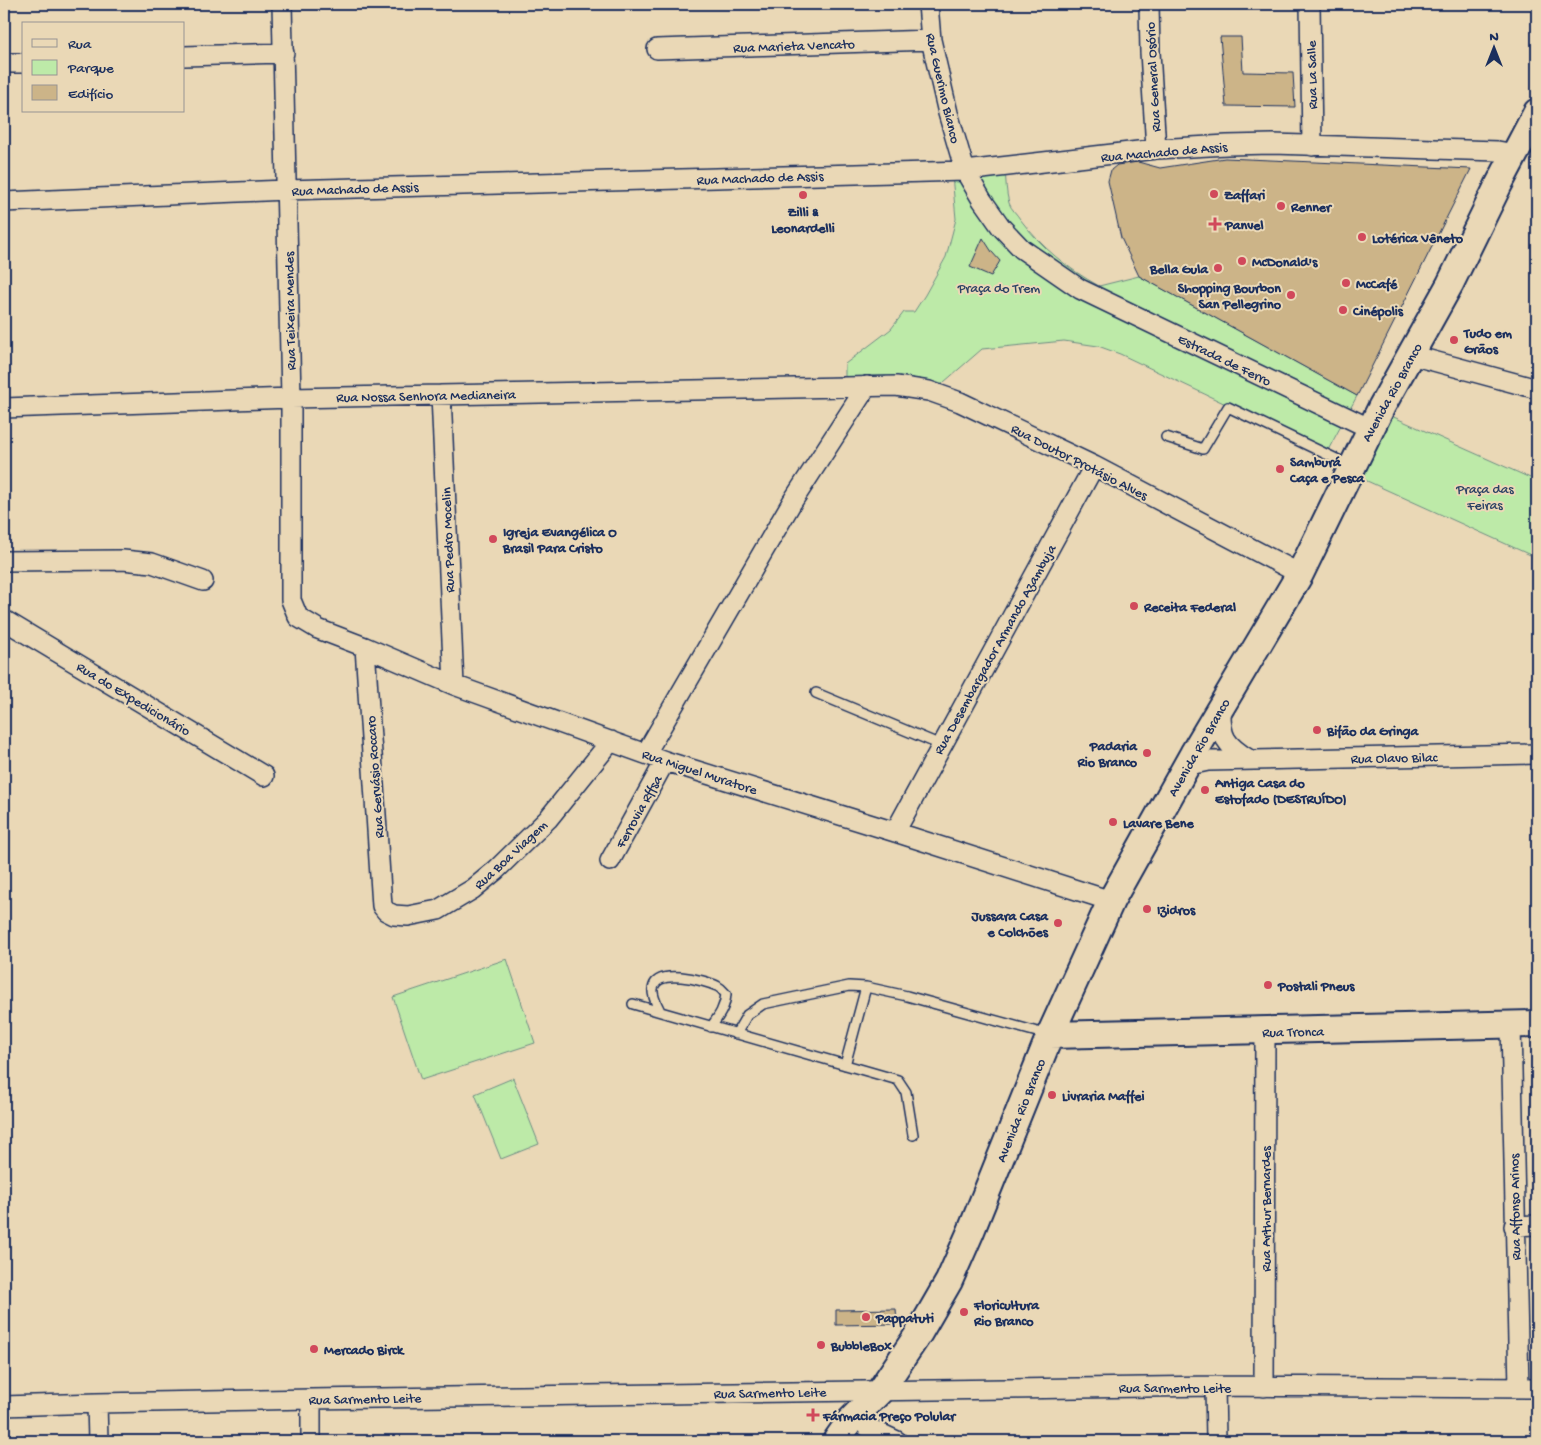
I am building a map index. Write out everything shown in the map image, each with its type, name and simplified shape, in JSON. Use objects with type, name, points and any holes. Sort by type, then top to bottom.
[{"type":"main road","name":"Avenida Rio Branco","points":[[836,1441],[850,1421],[880,1391],[919,1333],[949,1281],[1050,1035],[1111,901],[1185,768],[1300,574],[1370,428],[1450,284],[1537,112]]},
{"type":"main road","name":"Rua Tronca","points":[[1050,1035],[1265,1032],[1537,1024]]},
{"type":"main road","name":"Avenida Rio Branco","points":[[862,1434],[876,1408],[880,1391]]},
{"type":"street","name":"Rua Teixeira Mendes","points":[[282,4],[291,398],[292,600],[298,617]]},
{"type":"street","name":"Rua Guerimo Bianco","points":[[928,4],[931,40],[948,113],[965,171],[1001,227],[1022,248],[1080,289]]},
{"type":"street","name":"Rua General Osório","points":[[1149,4],[1156,149]]},
{"type":"street","name":"Rua La Salle","points":[[1310,4],[1312,146]]},
{"type":"street","name":"Rua Marieta Vencato","points":[[656,50],[931,40]]},
{"type":"street","points":[[185,56],[284,53]]},
{"type":"street","points":[[4,64],[22,63]]},
{"type":"street","name":"Rua Machado de Assis","points":[[4,202],[286,190],[965,171],[1156,149],[1236,145],[1273,144],[1498,151],[1515,154]]},
{"type":"street","name":"Estrada de Ferro","points":[[1080,289],[1370,428]]},
{"type":"street","points":[[1411,355],[1537,389]]},
{"type":"street","name":"Rua Nossa Senhora Medianeira","points":[[4,408],[291,398],[848,386]]},
{"type":"street","name":"Rua Doutor Protásio Alves","points":[[848,386],[896,386],[929,391],[960,402],[1094,466],[1300,574]]},
{"type":"street","points":[[646,753],[792,502],[867,386]]},
{"type":"street","name":"Rua Pedro Mocelin","points":[[441,395],[454,685]]},
{"type":"street","name":"Rua Desembargador Armando Azambuja","points":[[895,832],[1094,466]]},
{"type":"street","points":[[4,560],[123,560],[152,563],[203,581]]},
{"type":"street","name":"Rua Miguel Muratore","points":[[298,617],[318,629],[454,685],[665,761],[1111,901]]},
{"type":"street","name":"Rua do Expedicionário","points":[[4,620],[264,776]]},
{"type":"street","name":"Rua Gervásio Roccaro","points":[[365,647],[382,906]]},
{"type":"street","points":[[1221,707],[1220,722],[1227,742],[1235,751],[1250,760]]},
{"type":"street","name":"Rua Boa Viagem","points":[[382,906],[386,911],[394,915],[408,916],[438,910],[473,889],[496,870],[548,819],[611,741]]},
{"type":"street","name":"Rua Olavo Bilac","points":[[1185,768],[1208,761],[1537,754]]},
{"type":"street","name":"Ferrovia Rffsa","points":[[610,861],[665,761]]},
{"type":"street","name":"Rua Affonso Arinos","points":[[1511,1025],[1514,1226],[1528,1388]]},
{"type":"street","name":"Rua Arthur Bernardes","points":[[1264,1387],[1265,1032]]},
{"type":"street","points":[[1514,1226],[1537,1225]]},
{"type":"street","points":[[1215,1386],[1216,1441]]},
{"type":"street","name":"Rua Sarmento Leite","points":[[4,1406],[311,1399],[1215,1386],[1528,1388]]},
{"type":"street","points":[[311,1399],[311,1441]]},
{"type":"street","points":[[98,1403],[98,1441]]},
{"type":"street","points":[[862,1434],[897,1441]]},
{"type":"lane","points":[[1166,437],[1203,450],[1228,407],[1352,466]]},
{"type":"lane","points":[[816,693],[941,745]]},
{"type":"lane","points":[[660,1011],[654,998],[653,988],[657,980],[669,976],[699,980],[719,987],[726,994],[721,1013],[711,1027]]},
{"type":"lane","points":[[736,1034],[748,1015],[763,1004],[849,986],[866,986],[1050,1035]]},
{"type":"lane","points":[[845,1065],[866,986]]},
{"type":"lane","points":[[633,1004],[898,1080],[906,1092],[912,1135]]},
{"type":"green space","name":"Praça do Trem","points":[[1005,169],[1007,195],[1011,207],[1037,239],[1056,257],[1077,272],[1099,286],[1139,276],[1357,396],[1327,452],[1120,354],[1098,346],[1064,341],[982,349],[936,389],[845,385],[845,364],[891,329],[904,312],[914,312],[946,257],[956,219],[952,175]]},
{"type":"green space","name":"Praça das Feiras","points":[[1387,414],[1537,481],[1537,558],[1356,476]]},
{"type":"green space","points":[[507,959],[535,1043],[421,1080],[393,997]]},
{"type":"green space","points":[[513,1078],[539,1144],[501,1159],[475,1094]]},
{"type":"building","points":[[1220,37],[1241,37],[1243,72],[1293,73],[1295,107],[1226,106]]},
{"type":"building","name":"Shopping Bourbon San Pellegrino","points":[[1225,158],[1471,169],[1357,396],[1139,276],[1121,238],[1108,181],[1111,170],[1117,165],[1138,162],[1160,168]]},
{"type":"building","points":[[983,238],[1000,261],[991,276],[970,267]]},
{"type":"building","name":"Pappatuti","points":[[896,1309],[897,1324],[836,1325],[836,1310]]},
{"type":"place","name":"Zaffari","points":[[1214,194]]},
{"type":"place","name":"Zilli & Leonardelli","points":[[803,195]]},
{"type":"place","name":"Renner","points":[[1281,206]]},
{"type":"place","name":"Panvel","points":[[1215,224]]},
{"type":"place","name":"Lotérica Vêneto","points":[[1362,237]]},
{"type":"place","name":"McDonald's","points":[[1242,261]]},
{"type":"place","name":"Bella Gula","points":[[1218,268]]},
{"type":"place","name":"McCafé","points":[[1346,283]]},
{"type":"place","name":"Shopping Bourbon San Pellegrino","points":[[1291,295]]},
{"type":"place","name":"Cinépolis","points":[[1343,310]]},
{"type":"place","name":"Tudo em Grãos","points":[[1454,340]]},
{"type":"place","name":"Samburá Caça e Pesca","points":[[1280,469]]},
{"type":"place","name":"Igreja Evangélica O Brasil Para Cristo","points":[[493,539]]},
{"type":"place","name":"Receita Federal","points":[[1134,606]]},
{"type":"place","name":"Bifão da Gringa","points":[[1317,730]]},
{"type":"place","name":"Padaria Rio Branco","points":[[1147,753]]},
{"type":"place","name":"Antiga Casa do Estofado (DESTRUÍDO)","points":[[1205,790]]},
{"type":"place","name":"Lavare Bene","points":[[1113,822]]},
{"type":"place","name":"Izidros","points":[[1147,909]]},
{"type":"place","name":"Jussara Casa e Colchões","points":[[1058,923]]},
{"type":"place","name":"Postali Pneus","points":[[1268,985]]},
{"type":"place","name":"Livraria Maffei","points":[[1052,1095]]},
{"type":"place","name":"Floricultura Rio Branco","points":[[964,1312]]},
{"type":"place","name":"Pappatuti","points":[[866,1317]]},
{"type":"place","name":"BubbleBox","points":[[821,1345]]},
{"type":"place","name":"Mercado Birck","points":[[314,1349]]},
{"type":"place","name":"Fármacia Preço Polular","points":[[813,1415]]}]
